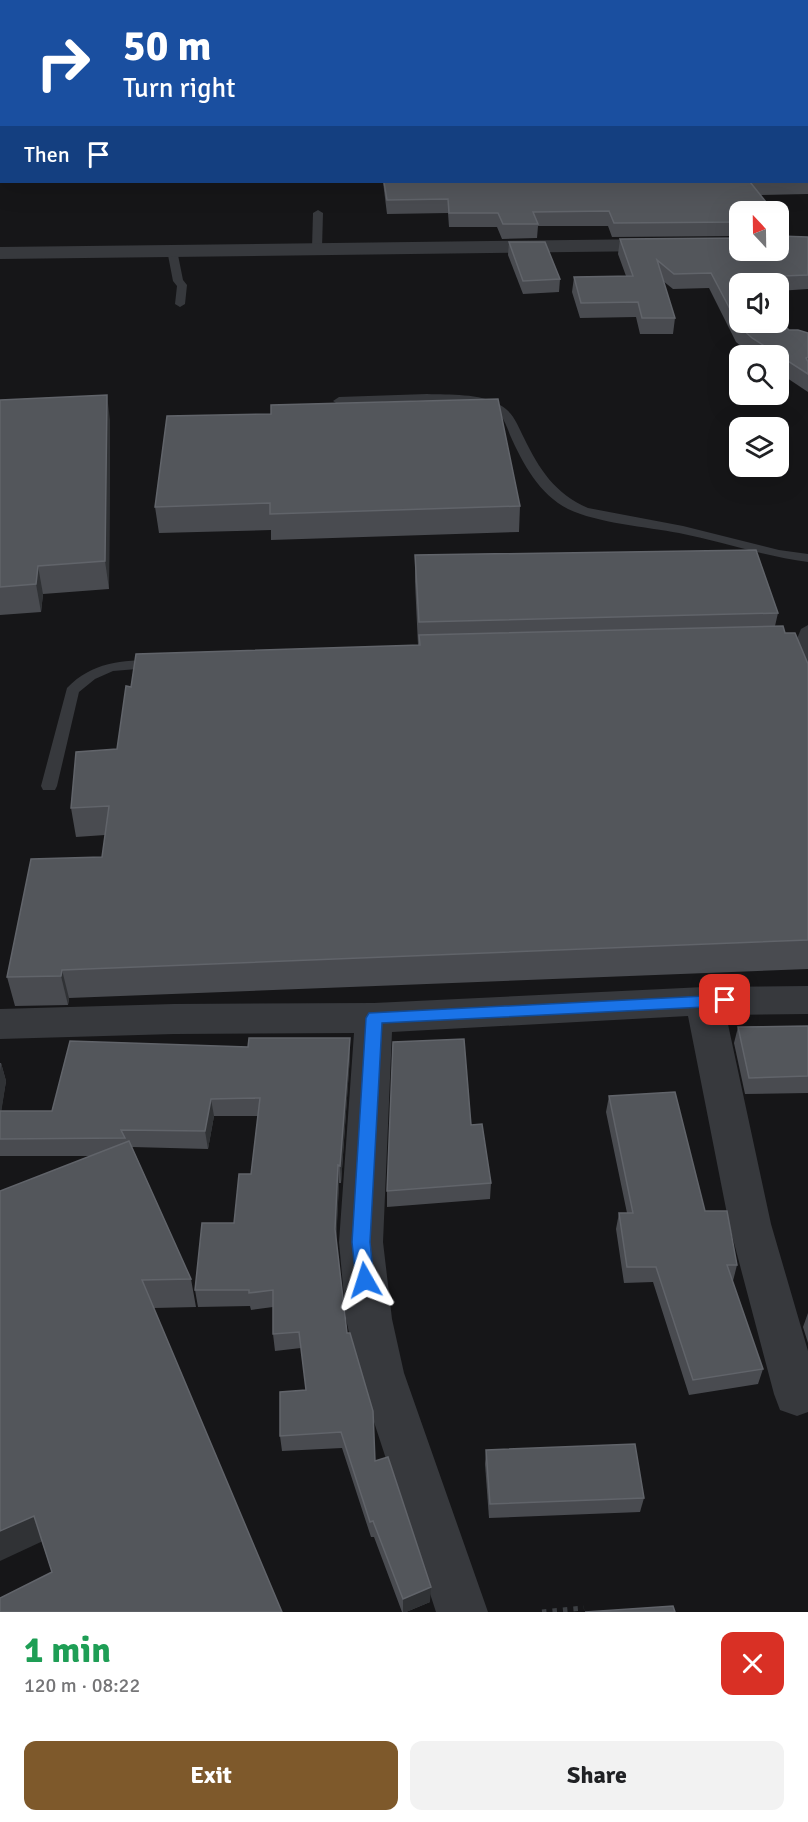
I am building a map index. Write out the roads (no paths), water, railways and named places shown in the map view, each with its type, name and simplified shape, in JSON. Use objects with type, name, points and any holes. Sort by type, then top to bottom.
[{"type":"street","points":[[0,253],[729,244]]},
{"type":"street","points":[[0,1024],[174,1019],[374,1018],[704,1001],[808,1000]]},
{"type":"street","points":[[704,1001],[750,1224],[797,1394]]},
{"type":"street","points":[[374,1018],[361,1242],[369,1319],[381,1373],[396,1422],[462,1612]]},
{"type":"lane","points":[[317,248],[318,213]]},
{"type":"lane","points":[[172,250],[178,281],[182,285],[180,304]]},
{"type":"lane","points":[[339,401],[440,397],[485,404],[506,415],[544,487],[568,506],[683,530],[779,554],[808,558]]},
{"type":"lane","points":[[808,629],[795,646],[808,662]]},
{"type":"lane","points":[[50,786],[72,691],[82,680],[105,668],[122,664],[169,663]]}]
